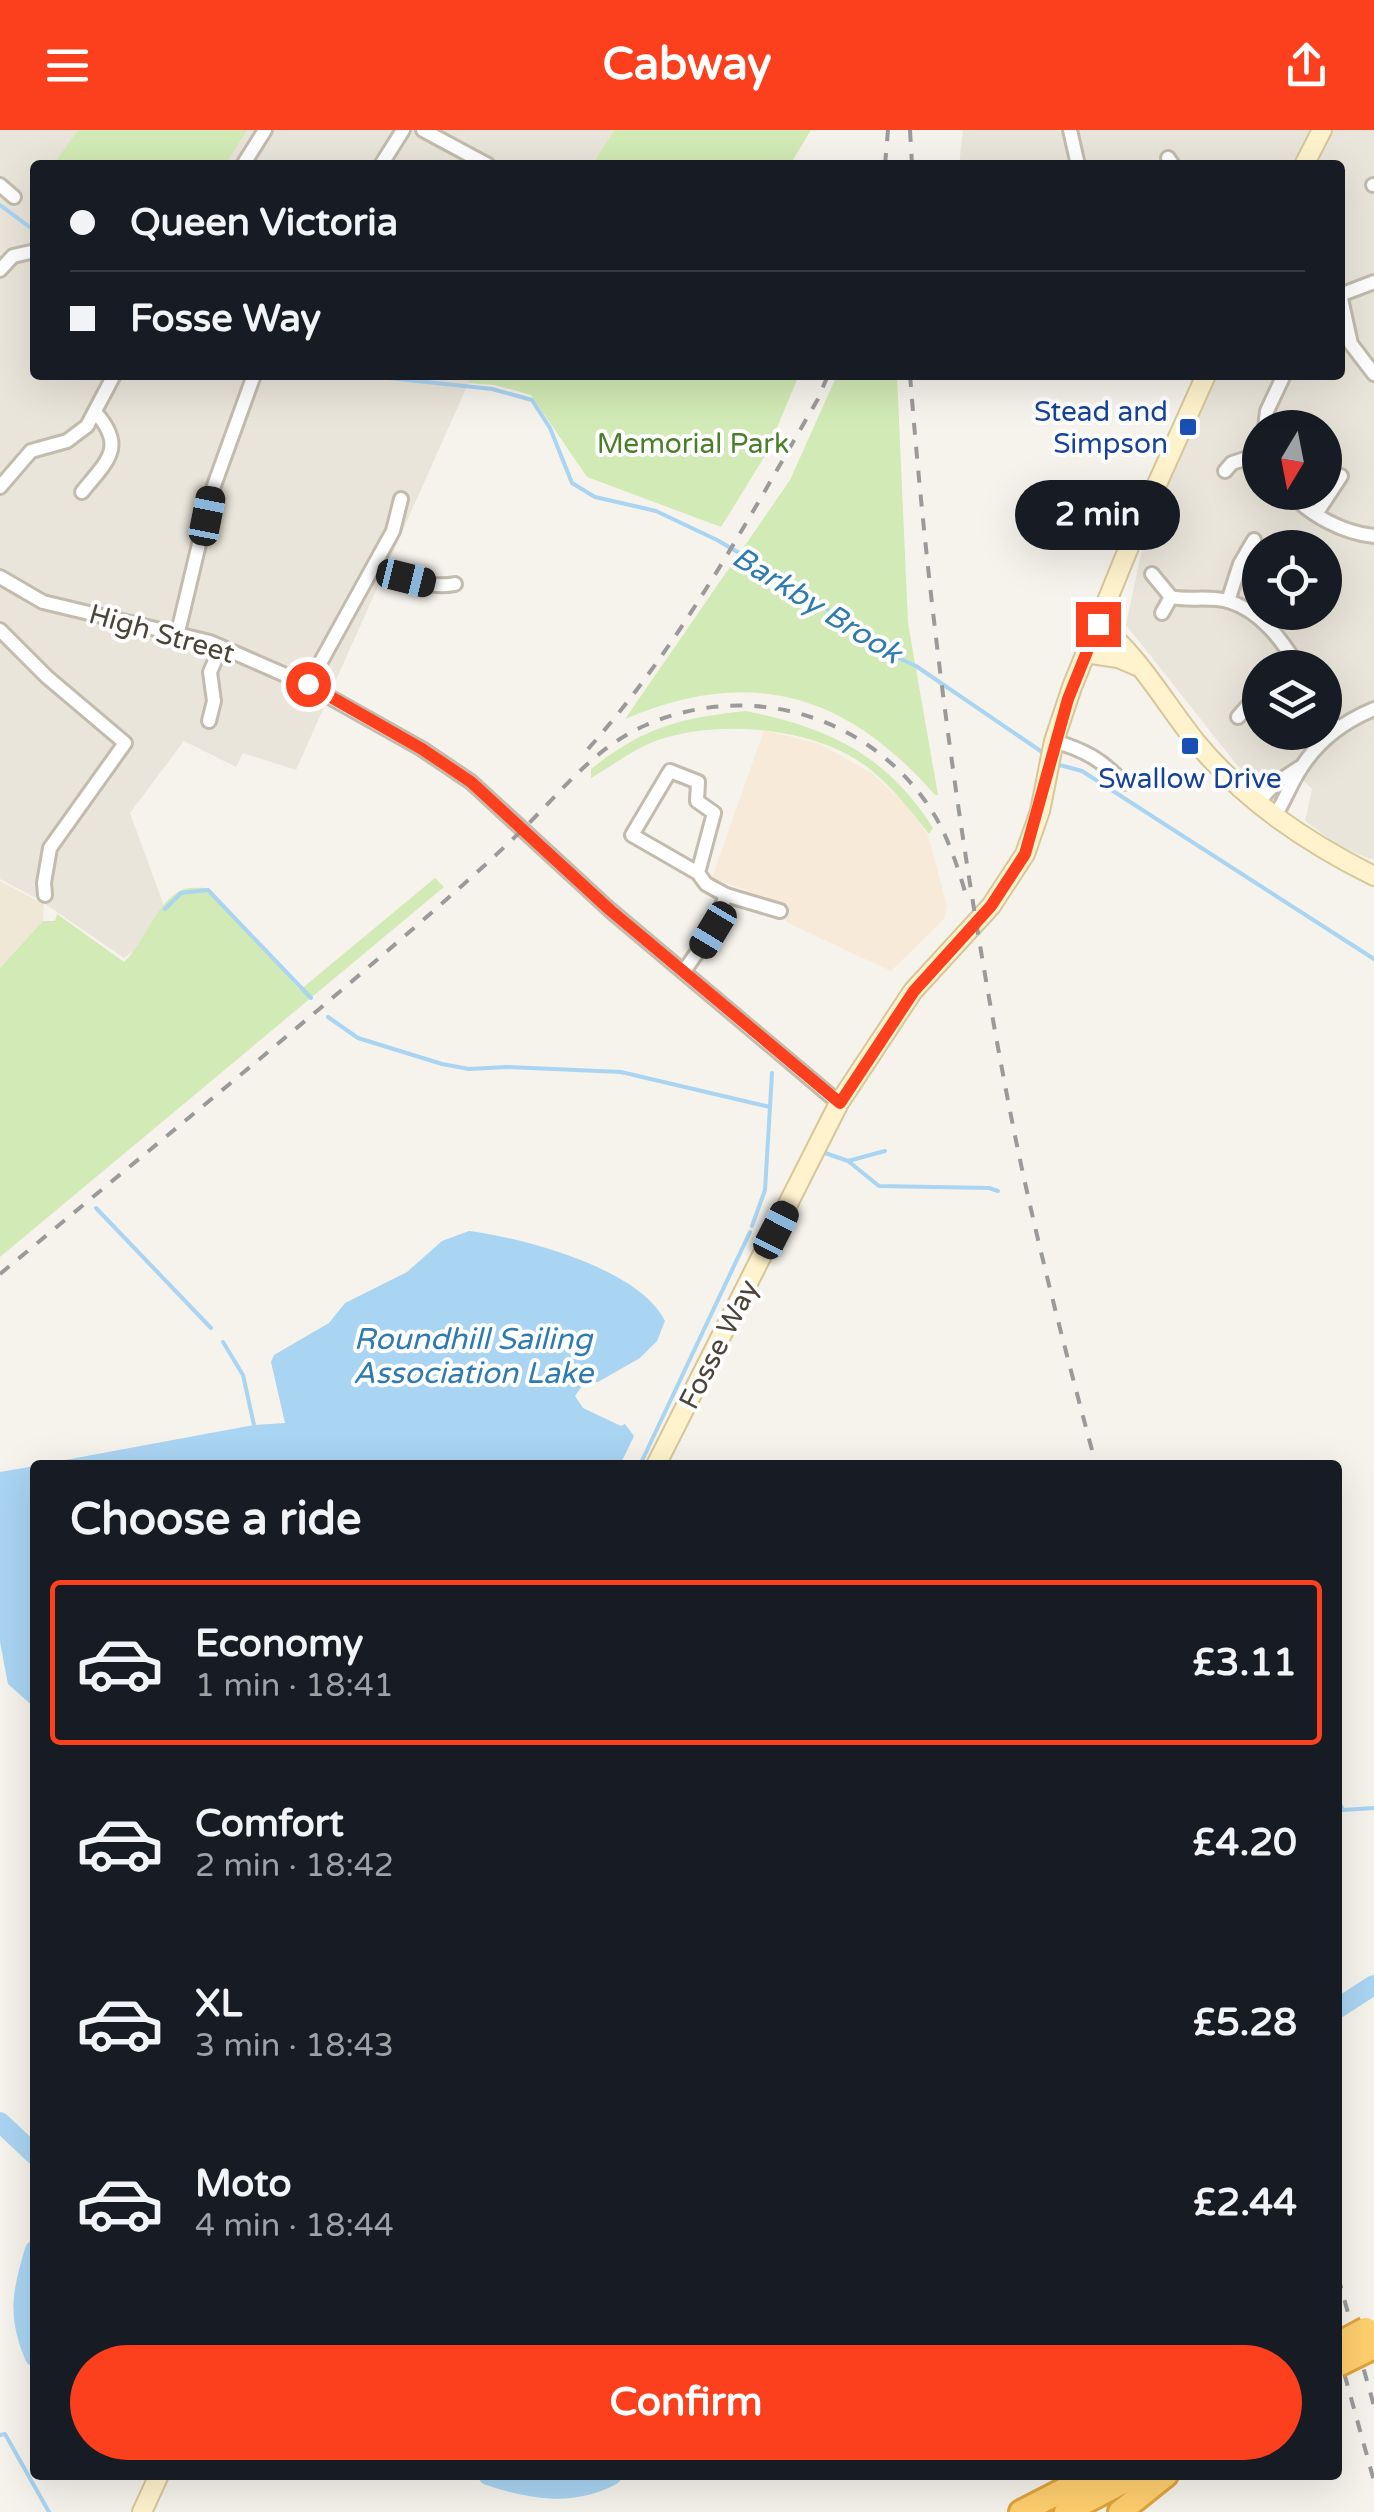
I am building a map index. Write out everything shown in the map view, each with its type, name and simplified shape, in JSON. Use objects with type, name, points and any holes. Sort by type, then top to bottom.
[{"type":"highway","points":[[1342,2343],[1372,2337]]},
{"type":"highway","points":[[1342,2363],[1372,2337]]},
{"type":"highway","points":[[1021,2512],[1083,2480]]},
{"type":"highway","points":[[1066,2512],[1127,2480]]},
{"type":"highway","points":[[1120,2512],[1160,2480]]},
{"type":"street","points":[[246,160],[265,130]]},
{"type":"street","points":[[385,160],[403,130]]},
{"type":"street","points":[[423,130],[479,160]]},
{"type":"street","points":[[1070,130],[1077,160]]},
{"type":"street","points":[[1307,160],[1322,130]]},
{"type":"street","points":[[0,185],[14,196]]},
{"type":"street","points":[[3,265],[30,250]]},
{"type":"street","points":[[1345,293],[1374,282]]},
{"type":"street","points":[[1345,334],[1374,374]]},
{"type":"street","points":[[0,487],[32,451],[56,445],[87,426],[111,380]]},
{"type":"street","points":[[178,632],[212,494],[252,380]]},
{"type":"street","name":"Fosse Way","points":[[659,1460],[840,1103],[914,991],[1011,880],[1032,838],[1051,753],[1086,652],[1130,542],[1204,380]]},
{"type":"street","points":[[1266,410],[1282,380]]},
{"type":"street","points":[[85,481],[110,464],[113,440],[108,426],[95,412]]},
{"type":"street","points":[[1225,471],[1242,460]]},
{"type":"street","points":[[308,684],[393,531],[402,499]]},
{"type":"street","points":[[1311,510],[1351,532],[1374,536]]},
{"type":"street","points":[[1316,514],[1319,510]]},
{"type":"street","points":[[1228,601],[1242,563]]},
{"type":"street","points":[[375,564],[406,578],[442,587],[455,584]]},
{"type":"street","points":[[1152,574],[1170,596],[1228,601],[1267,625],[1286,650]]},
{"type":"street","name":"High Street","points":[[3,585],[43,602],[178,632],[221,646],[308,684],[422,749],[471,782],[610,910],[840,1103]]},
{"type":"street","points":[[1162,613],[1170,596]]},
{"type":"street","points":[[1098,624],[1121,644],[1197,743],[1257,803],[1310,842],[1374,876]]},
{"type":"street","points":[[0,630],[47,677],[125,742],[50,848],[44,883],[46,895]]},
{"type":"street","points":[[209,721],[214,709],[210,672],[221,646]]},
{"type":"street","points":[[1086,652],[1118,658],[1140,668]]},
{"type":"street","points":[[1238,717],[1242,703]]},
{"type":"street","points":[[1342,725],[1374,709]]},
{"type":"street","points":[[1257,803],[1316,750]]},
{"type":"street","points":[[1051,753],[1090,754],[1106,764],[1123,784]]},
{"type":"street","points":[[1274,816],[1301,766]]},
{"type":"street","points":[[698,873],[714,813],[698,801],[698,782],[670,771],[632,835],[698,873],[706,884],[726,895],[780,911]]},
{"type":"street","points":[[684,971],[713,930],[726,895]]},
{"type":"street","points":[[142,2512],[157,2480]]},
{"type":"shaded area","points":[[0,130],[614,130],[595,160],[30,160],[30,380],[470,380],[296,770],[243,753],[236,767],[184,741],[130,813],[164,906],[137,949],[124,958],[38,899],[0,879]]},
{"type":"shaded area","points":[[963,130],[1374,130],[1374,860],[1340,847],[1305,821],[1312,789],[1290,768],[1259,783],[1237,765],[1126,625],[1141,553],[1192,380],[1345,380],[1345,160],[960,160]]},
{"type":"shaded area","points":[[764,730],[820,744],[873,774],[908,806],[928,835],[947,906],[944,919],[891,971],[786,922],[787,905],[712,878]]},
{"type":"shaded area","points":[[0,881],[44,904],[43,921],[0,968]]},
{"type":"green space","points":[[78,130],[247,130],[228,160],[57,160]]},
{"type":"green space","points":[[614,130],[811,130],[793,160],[595,160]]},
{"type":"green space","name":"Memorial Park","points":[[797,380],[765,456],[721,527],[587,477],[531,395],[495,385],[468,383]]},
{"type":"green space","points":[[835,380],[897,380],[908,623],[938,795],[867,733],[831,712],[794,699],[755,693],[714,694],[625,719],[790,480]]},
{"type":"green space","points":[[746,711],[804,726],[853,748],[896,781],[933,828],[929,834],[884,782],[845,753],[765,730],[682,733],[632,752],[591,778],[591,769],[646,734],[681,721]]},
{"type":"green space","points":[[435,878],[444,887],[0,1257],[0,968],[43,921],[55,921],[57,914],[124,962],[164,904],[185,889],[207,888],[300,990]]},
{"type":"water","name":"Roundhill Sailing Association Lake","points":[[469,1231],[549,1249],[606,1272],[652,1302],[665,1321],[657,1341],[640,1358],[598,1382],[585,1382],[575,1396],[583,1408],[621,1426],[625,1424],[634,1436],[622,1460],[65,1460],[254,1425],[285,1423],[271,1362],[274,1355],[329,1323],[345,1303],[407,1272],[442,1241]]},
{"type":"water","points":[[30,1467],[30,1704],[8,1684],[0,1642],[0,1472]]},
{"type":"waterway","name":"Barkby Brook","points":[[0,205],[30,227]]},
{"type":"waterway","name":"Barkby Brook","points":[[408,380],[492,389],[532,400],[550,428],[572,483],[595,497],[656,511],[717,540],[813,596],[860,640],[916,666],[1045,754]]},
{"type":"waterway","name":"Barkby Brook","points":[[1056,764],[1082,771],[1374,959]]},
{"type":"waterway","points":[[165,909],[181,893],[208,890],[311,998]]},
{"type":"waterway","points":[[328,1017],[358,1038],[442,1064],[469,1069],[621,1072],[770,1107]]},
{"type":"waterway","points":[[752,1226],[765,1190],[772,1073]]},
{"type":"waterway","points":[[848,1161],[885,1151]]},
{"type":"waterway","points":[[825,1153],[848,1161],[879,1186],[998,1191]]},
{"type":"waterway","points":[[96,1208],[211,1328]]},
{"type":"waterway","points":[[642,1460],[750,1232]]},
{"type":"waterway","points":[[223,1342],[243,1375],[254,1425]]},
{"type":"waterway","points":[[1342,1808],[1374,1808]]},
{"type":"waterway","points":[[1342,2005],[1374,1985]]},
{"type":"waterway","points":[[0,2122],[30,2150]]},
{"type":"waterway","points":[[30,2268],[23,2304],[30,2344]]},
{"type":"waterway","points":[[0,2435],[5,2434],[30,2478]]},
{"type":"waterway","points":[[31,2480],[49,2512]]},
{"type":"waterway","points":[[505,2480],[550,2488],[601,2480]]},
{"type":"railway","points":[[885,160],[888,130]]},
{"type":"railway","points":[[910,130],[912,160]]},
{"type":"railway","points":[[588,749],[653,667],[712,580],[826,380]]},
{"type":"railway","points":[[910,380],[938,658],[995,1033],[1022,1169],[1095,1460]]},
{"type":"railway","points":[[0,1274],[430,914],[600,753],[646,725],[684,712],[722,706],[760,707],[798,713],[867,744],[897,768],[931,809],[944,832],[966,895]]},
{"type":"railway","points":[[1342,2291],[1374,2406]]},
{"type":"railway","points":[[1342,2365],[1374,2481]]},
{"type":"place","name":"Stead and Simpson","points":[[1188,427]]},
{"type":"place","name":"Swallow Drive","points":[[1190,746]]},
{"type":"route","points":[[308,684],[422,749],[471,782],[610,910],[840,1103],[914,991],[1011,880],[1032,838],[1054,741],[1098,624]]}]
